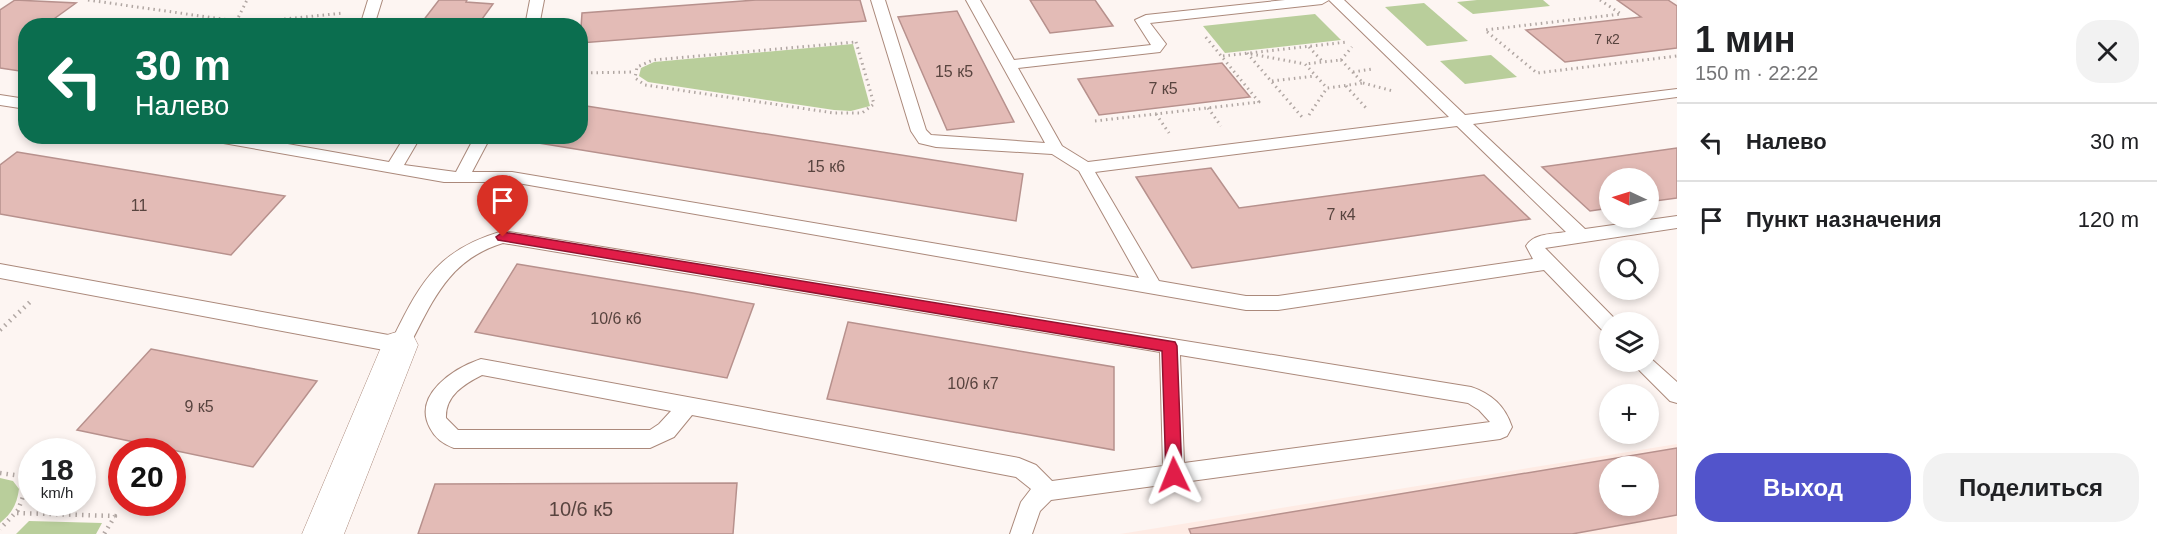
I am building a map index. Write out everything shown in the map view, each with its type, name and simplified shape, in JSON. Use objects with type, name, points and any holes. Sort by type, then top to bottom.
[{"type":"street","points":[[323,534],[400,345]]},
{"type":"lane","points":[[534,18],[537,0]]},
{"type":"lane","points":[[878,0],[919,131],[926,139],[936,142],[1056,149]]},
{"type":"lane","points":[[973,0],[1056,149],[1085,168],[1154,287]]},
{"type":"lane","points":[[1009,65],[1159,47],[1142,20],[1322,0]]},
{"type":"lane","points":[[1336,0],[1581,236]]},
{"type":"lane","points":[[1085,168],[1677,93]]},
{"type":"lane","points":[[0,100],[18,103]]},
{"type":"lane","points":[[258,144],[461,178],[512,177],[1246,303],[1278,303],[1548,263]]},
{"type":"lane","points":[[394,168],[408,144]]},
{"type":"lane","points":[[461,178],[479,144]]},
{"type":"lane","points":[[1599,315],[1548,263],[1535,246],[1541,242],[1677,222]]},
{"type":"lane","points":[[0,271],[400,345],[415,312],[436,278],[461,254],[484,240],[503,237],[1471,395],[1490,407],[1503,427],[1500,430],[1048,491],[1036,496],[1029,507],[1021,534]]},
{"type":"lane","points":[[1170,346],[1174,475]]},
{"type":"lane","points":[[687,406],[667,431],[660,437],[650,439],[454,439],[444,433],[437,424],[435,414],[437,402],[454,380],[481,367],[1019,468],[1028,472],[1048,491]]},
{"type":"lane","points":[[1654,372],[1677,395]]},
{"type":"path","points":[[88,0],[203,18]]},
{"type":"path","points":[[237,18],[246,0]]},
{"type":"path","points":[[1600,0],[1621,14],[1485,30],[1537,73],[1677,56]]},
{"type":"path","points":[[273,18],[373,5]]},
{"type":"path","points":[[1095,121],[1259,102],[1188,14]]},
{"type":"path","points":[[1222,56],[1247,53],[1308,46],[1357,41],[1341,60],[1305,64],[1247,53]]},
{"type":"path","points":[[856,42],[874,104],[864,113],[834,113],[645,85],[635,78],[634,72],[638,67],[653,60],[856,42]]},
{"type":"path","points":[[1308,46],[1323,62]]},
{"type":"path","points":[[1247,53],[1305,121],[1327,88],[1364,83],[1341,60]]},
{"type":"path","points":[[1305,64],[1327,88]]},
{"type":"path","points":[[588,72],[634,72]]},
{"type":"path","points":[[1271,81],[1316,76]]},
{"type":"path","points":[[0,330],[38,295]]},
{"type":"path","points":[[0,473],[21,476],[27,486],[25,500],[0,529]]},
{"type":"path","points":[[16,513],[115,516],[104,534]]},
{"type":"shaded area","points":[[1677,444],[1677,534],[1120,534],[1599,457],[1599,516],[1659,516],[1659,456],[1603,456]]},
{"type":"green space","points":[[1543,0],[1550,6],[1473,14],[1457,2]]},
{"type":"green space","points":[[1424,3],[1468,41],[1427,46],[1385,7]]},
{"type":"green space","points":[[1315,14],[1341,40],[1225,53],[1203,26]]},
{"type":"green space","points":[[853,44],[870,106],[851,111],[648,82],[639,76],[641,68],[654,62]]},
{"type":"green space","points":[[1491,55],[1517,77],[1465,84],[1440,61]]},
{"type":"green space","points":[[0,478],[13,481],[18,488],[18,494],[13,508],[0,523]]},
{"type":"green space","points":[[29,521],[102,523],[96,534],[16,534]]},
{"type":"building","points":[[15,0],[76,3],[55,18],[18,18],[18,71],[0,68],[0,10]]},
{"type":"building","points":[[439,0],[467,0],[466,2],[493,4],[483,18],[425,18]]},
{"type":"building","points":[[756,0],[860,0],[866,21],[588,42],[588,18],[582,18],[582,13]]},
{"type":"building","points":[[1030,0],[1095,0],[1113,26],[1050,33]]},
{"type":"building","points":[[1617,0],[1668,0],[1677,6],[1677,48],[1565,62],[1526,30],[1641,17]]},
{"type":"building","points":[[957,11],[1014,122],[947,130],[898,17]]},
{"type":"building","points":[[1222,63],[1250,97],[1099,115],[1078,79]]},
{"type":"building","points":[[588,106],[1023,174],[1016,221],[544,144],[588,144]]},
{"type":"building","points":[[1677,148],[1677,198],[1659,200],[1659,168],[1599,168],[1599,210],[1590,211],[1542,167]]},
{"type":"building","points":[[17,152],[285,196],[231,255],[0,214],[0,165]]},
{"type":"building","points":[[1211,168],[1239,208],[1484,175],[1530,219],[1192,268],[1136,177]]},
{"type":"building","points":[[517,264],[754,304],[727,378],[475,332]]},
{"type":"building","points":[[848,322],[1114,367],[1114,450],[827,399]]},
{"type":"building","points":[[151,349],[317,381],[253,467],[186,453],[186,438],[115,438],[77,430]]},
{"type":"building","points":[[1677,448],[1677,515],[1572,534],[1191,534],[1189,529],[1599,461],[1599,516],[1659,516],[1659,456],[1629,456]]},
{"type":"building","points":[[737,483],[733,534],[418,534],[435,484]]},
{"type":"route","points":[[503,237],[1170,346],[1174,475]]}]
